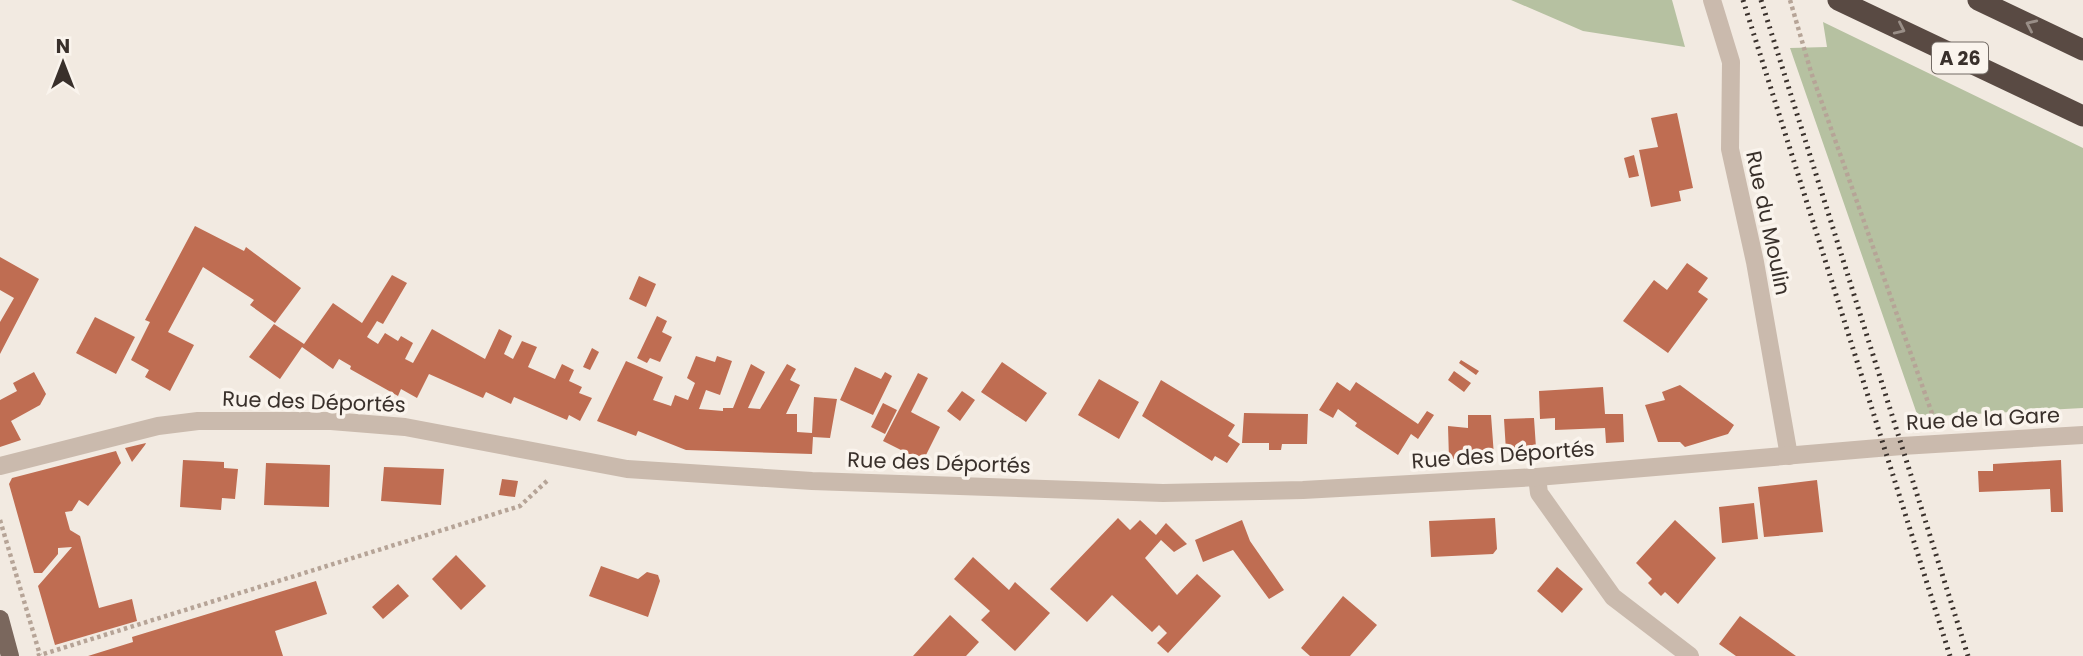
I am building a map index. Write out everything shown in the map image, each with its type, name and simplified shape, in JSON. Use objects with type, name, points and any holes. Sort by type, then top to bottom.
[{"type":"highway","name":"A 26","points":[[1838,0],[2083,116]]},
{"type":"highway","points":[[1978,0],[2083,50]]},
{"type":"main road","points":[[0,619],[10,656]]},
{"type":"street","name":"Rue du Moulin","points":[[1712,0],[1731,62],[1730,149],[1755,262],[1789,456]]},
{"type":"street","name":"Rue des Déportés","points":[[0,466],[158,426],[244,420],[405,427],[627,469],[812,481],[1163,493],[1303,490],[1537,477],[1885,448]]},
{"type":"street","name":"Rue de la Gare","points":[[1885,448],[2083,435]]},
{"type":"street","points":[[1537,477],[1539,493],[1613,597],[1690,656]]},
{"type":"path","points":[[1790,0],[1811,72],[1942,443]]},
{"type":"path","points":[[0,520],[39,656],[520,506],[570,460]]},
{"type":"green space","points":[[1511,0],[1672,0],[1685,47],[1583,31]]},
{"type":"green space","points":[[1823,22],[2083,148],[2083,408],[1918,417],[1790,48],[1827,47]]},
{"type":"building","points":[[1677,113],[1693,188],[1679,191],[1681,201],[1651,207],[1639,150],[1658,147],[1651,118]]},
{"type":"building","points":[[1634,155],[1639,176],[1629,178],[1624,158]]},
{"type":"building","points":[[195,226],[244,251],[246,247],[301,288],[275,323],[250,305],[254,300],[203,267],[168,332],[194,345],[170,391],[145,377],[149,370],[131,360],[150,322],[145,320]]},
{"type":"building","points":[[0,257],[39,279],[0,354],[0,322],[14,298],[0,290]]},
{"type":"building","points":[[1687,263],[1708,278],[1698,292],[1708,299],[1668,353],[1623,321],[1654,280],[1667,290]]},
{"type":"building","points":[[392,275],[407,283],[383,324],[377,321],[367,337],[378,344],[385,333],[398,341],[401,336],[413,343],[405,359],[413,363],[432,329],[485,359],[499,329],[512,336],[504,354],[513,359],[522,341],[537,347],[528,367],[555,379],[562,364],[574,370],[569,381],[582,387],[579,393],[592,398],[580,421],[569,415],[567,420],[514,397],[511,404],[486,392],[483,398],[429,374],[417,398],[401,389],[398,396],[350,369],[351,366],[339,359],[333,369],[302,347],[280,379],[249,357],[274,324],[304,344],[333,303],[362,323]]},
{"type":"building","points":[[639,276],[656,284],[646,307],[629,299]]},
{"type":"building","points":[[657,316],[667,321],[662,332],[672,337],[660,362],[650,358],[647,363],[637,358]]},
{"type":"building","points":[[95,317],[135,337],[116,374],[76,353]]},
{"type":"building","points":[[592,348],[599,352],[590,370],[583,367]]},
{"type":"building","points":[[696,356],[715,362],[717,356],[732,361],[720,395],[706,390],[699,409],[723,411],[723,408],[733,408],[751,364],[765,372],[748,408],[760,409],[787,364],[796,369],[790,380],[800,385],[786,414],[797,414],[797,432],[812,433],[814,397],[837,399],[830,438],[813,437],[812,454],[686,450],[638,431],[636,436],[597,421],[626,361],[663,377],[653,400],[671,406],[675,395],[688,400],[695,383],[687,378]]},
{"type":"building","points":[[1461,360],[1479,371],[1476,375],[1459,363]]},
{"type":"building","points":[[1002,362],[1047,393],[1026,422],[981,392]]},
{"type":"building","points":[[855,367],[881,379],[885,372],[892,376],[873,415],[840,400]]},
{"type":"building","points":[[1454,371],[1471,383],[1464,392],[1448,380]]},
{"type":"building","points":[[34,372],[46,394],[40,405],[11,421],[21,440],[0,447],[0,400],[17,391],[13,383]]},
{"type":"building","points":[[918,373],[928,378],[911,412],[940,427],[923,461],[883,441]]},
{"type":"building","points":[[1099,379],[1139,402],[1119,439],[1078,415]]},
{"type":"building","points":[[1161,380],[1235,425],[1228,436],[1240,444],[1227,463],[1215,456],[1212,461],[1142,416]]},
{"type":"building","points":[[1337,382],[1350,391],[1356,382],[1418,424],[1427,411],[1434,415],[1418,439],[1411,434],[1398,455],[1355,426],[1357,423],[1338,409],[1333,418],[1319,410]]},
{"type":"building","points":[[1680,385],[1734,425],[1728,434],[1685,447],[1680,442],[1658,442],[1645,405],[1665,400],[1662,392]]},
{"type":"building","points":[[1603,387],[1605,414],[1623,414],[1624,442],[1606,443],[1605,428],[1555,430],[1555,418],[1540,419],[1539,391]]},
{"type":"building","points":[[962,391],[975,400],[960,421],[947,411]]},
{"type":"building","points":[[883,403],[897,410],[885,434],[871,427]]},
{"type":"building","points":[[1244,413],[1308,414],[1307,444],[1282,444],[1281,450],[1269,450],[1269,443],[1242,443]]},
{"type":"building","points":[[1468,415],[1491,415],[1494,456],[1449,459],[1448,426],[1468,428]]},
{"type":"building","points":[[1534,418],[1536,448],[1506,451],[1504,419]]},
{"type":"building","points":[[146,443],[145,445],[132,462],[125,448]]},
{"type":"building","points":[[116,451],[121,463],[88,506],[79,500],[72,511],[65,512],[70,530],[80,536],[99,608],[132,599],[137,621],[55,645],[38,586],[72,547],[58,548],[58,554],[42,573],[34,573],[9,484],[12,478]]},
{"type":"building","points":[[183,460],[224,462],[224,468],[238,469],[235,499],[222,498],[221,510],[180,507]]},
{"type":"building","points":[[2061,460],[2063,512],[2051,512],[2050,489],[1979,492],[1978,471],[1993,471],[1993,464]]},
{"type":"building","points":[[266,463],[330,465],[329,507],[264,505]]},
{"type":"building","points":[[384,467],[444,469],[441,505],[381,501]]},
{"type":"building","points":[[502,479],[518,481],[515,497],[499,495]]},
{"type":"building","points":[[1817,480],[1823,532],[1764,537],[1758,487]]},
{"type":"building","points":[[1754,503],[1758,539],[1722,543],[1719,507]]},
{"type":"building","points":[[1118,518],[1130,530],[1140,520],[1156,535],[1166,523],[1187,544],[1174,552],[1161,540],[1145,558],[1177,595],[1197,574],[1221,596],[1168,653],[1157,643],[1167,633],[1159,625],[1152,632],[1112,595],[1087,622],[1050,589]]},
{"type":"building","points":[[1495,518],[1497,549],[1493,554],[1431,557],[1429,521]]},
{"type":"building","points":[[1242,520],[1250,541],[1284,590],[1269,599],[1233,550],[1203,562],[1195,540]]},
{"type":"building","points":[[1675,520],[1716,558],[1678,604],[1665,592],[1661,596],[1648,583],[1652,579],[1636,563]]},
{"type":"building","points":[[456,555],[486,586],[461,610],[432,579]]},
{"type":"building","points":[[973,557],[1009,590],[1015,582],[1050,613],[1015,651],[981,620],[990,611],[954,579]]},
{"type":"building","points":[[601,566],[638,579],[647,572],[658,575],[660,581],[648,617],[589,596]]},
{"type":"building","points":[[1557,567],[1583,589],[1562,613],[1537,591]]},
{"type":"building","points":[[316,581],[327,614],[275,631],[283,656],[88,656],[133,642],[132,637]]},
{"type":"building","points":[[398,584],[409,596],[383,619],[372,607]]},
{"type":"building","points":[[1343,596],[1377,625],[1350,656],[1310,656],[1301,648]]},
{"type":"building","points":[[950,615],[979,642],[966,656],[913,656]]},
{"type":"building","points":[[1740,616],[1796,656],[1736,656],[1719,644]]},
{"type":"railway","points":[[1743,0],[1950,656]]},
{"type":"railway","points":[[1761,0],[1968,656]]}]
